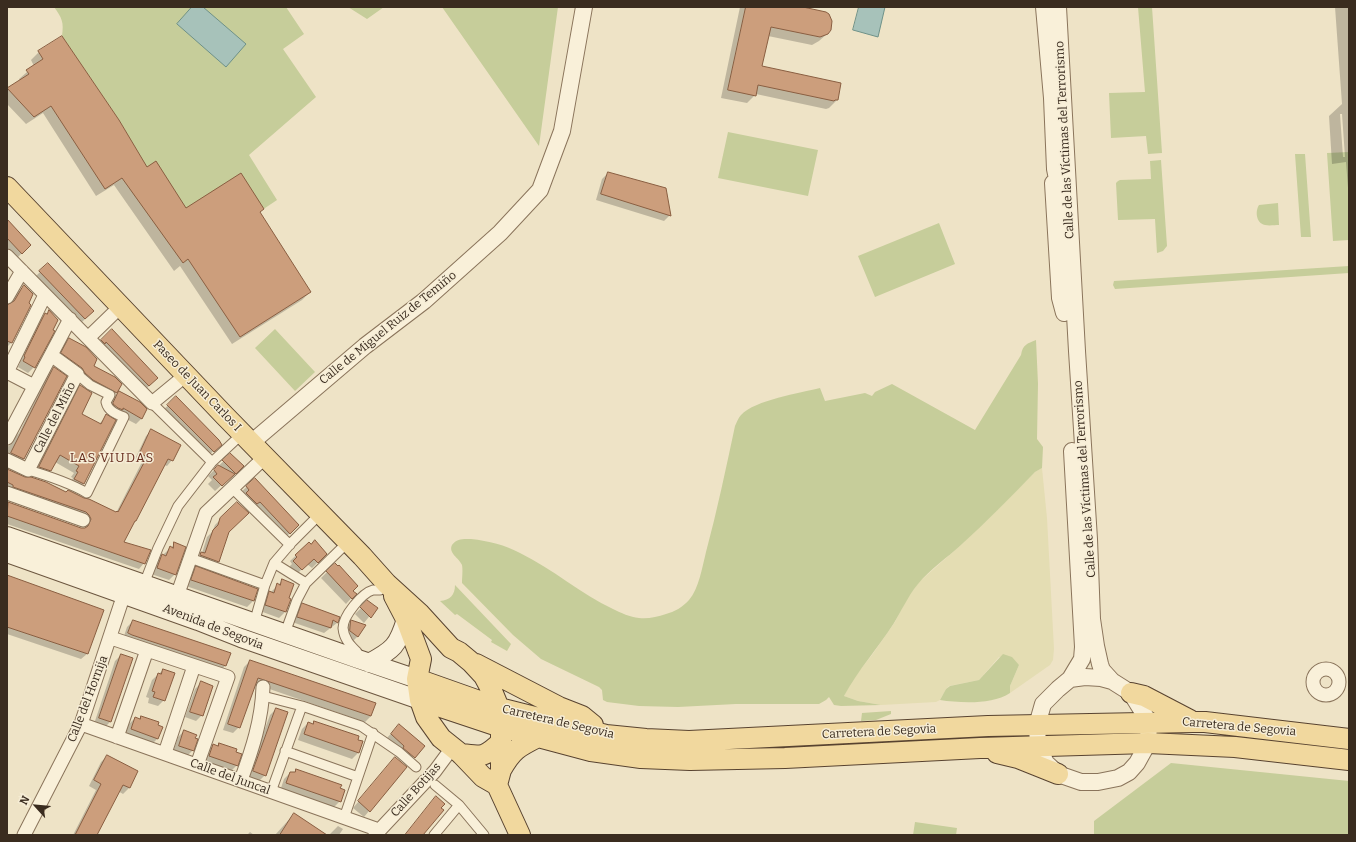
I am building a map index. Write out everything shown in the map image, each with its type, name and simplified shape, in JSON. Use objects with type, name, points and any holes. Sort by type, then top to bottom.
[{"type":"main road","name":"Paseo de Juan Carlos I","points":[[7,187],[247,439],[348,542],[406,619],[421,659]]},
{"type":"main road","name":"Avenida de Segovia","points":[[7,536],[132,586],[198,621],[241,638],[420,700]]},
{"type":"main road","name":"Avenida de Segovia","points":[[7,553],[132,586],[177,596],[362,661],[417,678]]},
{"type":"main road","name":"Paseo de Juan Carlos I","points":[[383,587],[420,614],[451,648],[459,652],[471,662],[484,676],[492,691],[500,726],[499,778],[520,835]]},
{"type":"main road","points":[[362,661],[384,655],[394,647],[401,637],[406,619]]},
{"type":"main road","points":[[451,648],[436,648],[429,651],[421,659],[417,678],[420,700],[426,717],[441,738],[483,777],[499,778],[508,757],[519,747],[538,737]]},
{"type":"main road","points":[[471,662],[559,707],[582,716],[606,735]]},
{"type":"main road","name":"Carretera de Segovia","points":[[417,678],[500,726],[646,739],[689,741],[988,726],[1149,722],[1205,722],[1349,739]]},
{"type":"main road","points":[[1131,693],[1144,696],[1193,722]]},
{"type":"main road","name":"Carretera de Segovia","points":[[420,700],[500,726],[591,751],[641,758],[690,760],[785,758],[980,748],[1148,743],[1235,747],[1349,760]]},
{"type":"main road","points":[[456,751],[478,756],[489,753],[500,726]]},
{"type":"main road","points":[[980,748],[1018,758],[1058,774]]},
{"type":"street","name":"Calle de Miguel Ruiz de Temiño","points":[[247,439],[424,301],[500,233],[540,190],[562,131],[584,7]]},
{"type":"street","name":"Calle de las Víctimas del Terrorismo","points":[[1044,7],[1052,98],[1055,169],[1053,186],[1060,298],[1064,312]]},
{"type":"street","name":"Calle de las Víctimas del Terrorismo","points":[[1058,7],[1072,272],[1090,538],[1092,619],[1096,650],[1100,664],[1102,670],[1112,681]]},
{"type":"street","name":"Calle de las Víctimas del Terrorismo","points":[[1055,169],[1060,189],[1063,260],[1067,268],[1072,272]]},
{"type":"street","points":[[7,256],[212,462]]},
{"type":"street","points":[[7,297],[22,271]]},
{"type":"street","name":"Calle de las Víctimas del Terrorismo","points":[[1038,746],[1037,725],[1043,704],[1070,679],[1082,659],[1083,648],[1064,312],[1065,284],[1072,272]]},
{"type":"street","points":[[34,386],[7,372],[45,295]]},
{"type":"street","points":[[88,338],[121,306]]},
{"type":"street","points":[[7,438],[70,319]]},
{"type":"street","name":"Calle del Miño","points":[[28,470],[77,374],[51,354]]},
{"type":"street","points":[[7,460],[28,470],[54,477],[87,493],[124,417],[112,412],[107,407],[106,402],[110,395],[90,385],[77,374]]},
{"type":"street","points":[[152,403],[186,375]]},
{"type":"street","points":[[132,586],[158,548],[178,506],[212,462],[247,439]]},
{"type":"street","points":[[177,596],[206,513],[265,457]]},
{"type":"street","points":[[232,488],[290,545]]},
{"type":"street","points":[[7,493],[83,520]]},
{"type":"street","points":[[254,623],[265,586],[274,563],[320,514]]},
{"type":"street","points":[[285,633],[297,600],[306,583],[348,542]]},
{"type":"street","points":[[190,558],[265,586]]},
{"type":"street","points":[[274,563],[306,583]]},
{"type":"street","name":"Calle del Hornija","points":[[24,835],[80,724],[110,638],[132,586]]},
{"type":"street","points":[[362,661],[357,652],[347,642],[343,627],[345,620],[354,605],[361,598],[374,590],[383,587]]},
{"type":"street","points":[[110,638],[228,677],[197,765]]},
{"type":"street","points":[[117,737],[147,650]]},
{"type":"street","points":[[165,754],[194,666]]},
{"type":"street","points":[[1038,746],[1046,763],[1058,774],[1081,782],[1098,782],[1118,778],[1129,772],[1137,763],[1148,743],[1149,722],[1131,693],[1112,681],[1092,676],[1070,679]]},
{"type":"street","points":[[241,780],[260,719],[263,692],[361,726],[373,733],[416,767]]},
{"type":"street","points":[[271,792],[302,706]]},
{"type":"street","name":"Calle del Juncal","points":[[80,724],[241,780],[344,818],[379,833]]},
{"type":"street","points":[[344,818],[373,733]]},
{"type":"street","points":[[285,751],[358,777]]},
{"type":"street","name":"Calle Botijas","points":[[379,833],[435,771],[456,751]]},
{"type":"street","points":[[435,785],[460,805],[481,834]]},
{"type":"street","points":[[434,835],[460,805]]},
{"type":"shaded area","points":[[1042,468],[1047,518],[1054,649],[1053,660],[1050,665],[1010,693],[1010,686],[1019,665],[999,657],[979,680],[949,686],[940,700],[936,702],[881,705],[858,701],[844,696],[852,680],[895,622],[905,602],[918,583],[962,544],[1035,472]]},
{"type":"green space","points":[[54,7],[286,7],[304,34],[283,49],[316,97],[249,155],[277,200],[183,263],[122,178],[144,163],[119,120],[62,36],[62,20]]},
{"type":"green space","points":[[348,7],[384,7],[367,19]]},
{"type":"green space","points":[[442,7],[558,7],[539,146]]},
{"type":"green space","points":[[1138,7],[1152,7],[1162,153],[1148,154],[1146,136],[1111,138],[1109,93],[1145,92]]},
{"type":"green space","points":[[728,132],[818,150],[808,196],[718,178]]},
{"type":"green space","points":[[1349,152],[1349,240],[1333,241],[1327,153]]},
{"type":"green space","points":[[1295,154],[1305,154],[1311,237],[1301,237]]},
{"type":"green space","points":[[1161,160],[1167,246],[1163,251],[1157,253],[1155,219],[1118,220],[1116,183],[1120,180],[1151,179],[1150,161]]},
{"type":"green space","points":[[1278,203],[1279,225],[1262,224],[1257,216],[1259,205]]},
{"type":"green space","points":[[939,223],[955,264],[875,297],[858,256]]},
{"type":"green space","points":[[1349,266],[1349,273],[1115,289],[1113,285],[1114,281]]},
{"type":"green space","points":[[275,329],[315,372],[295,391],[255,348]]},
{"type":"green space","points":[[1036,340],[1038,384],[1037,439],[1043,447],[1042,468],[1035,472],[961,545],[933,568],[911,593],[894,623],[855,677],[844,696],[858,701],[881,705],[834,705],[829,697],[819,704],[736,704],[678,707],[639,706],[607,702],[603,700],[602,690],[599,687],[541,659],[513,635],[462,583],[462,565],[451,551],[451,548],[456,541],[461,539],[471,539],[490,542],[514,550],[544,566],[601,603],[626,615],[646,618],[656,617],[672,612],[689,600],[698,584],[718,505],[735,426],[740,416],[748,410],[767,401],[820,388],[825,401],[865,393],[872,396],[875,392],[892,384],[975,430],[1021,355],[1024,346]]},
{"type":"green space","points":[[455,585],[511,644],[507,651],[491,642],[492,640],[457,614],[455,615],[440,601],[449,598],[453,594]]},
{"type":"green space","points":[[1003,654],[1012,657],[1019,665],[1010,686],[1010,693],[994,700],[976,702],[940,700],[946,689],[950,686],[979,680]]},
{"type":"green space","points":[[891,711],[891,714],[876,720],[861,721],[862,713]]},
{"type":"green space","points":[[1171,763],[1349,781],[1349,835],[1094,835],[1094,821]]},
{"type":"green space","points":[[915,822],[957,828],[956,835],[913,835]]},
{"type":"water","points":[[192,7],[203,7],[246,44],[226,67],[177,24]]},
{"type":"water","points":[[859,7],[885,7],[878,37],[853,30]]},
{"type":"building","points":[[746,7],[803,7],[829,14],[832,21],[831,30],[828,34],[820,37],[771,27],[762,66],[841,83],[838,100],[834,101],[758,85],[756,96],[728,90]]},
{"type":"building","points":[[62,36],[119,120],[147,167],[156,161],[186,208],[241,173],[264,209],[260,212],[311,292],[240,337],[188,259],[183,263],[122,178],[105,189],[51,106],[34,117],[7,88],[29,74],[26,70],[43,59],[38,51]]},
{"type":"building","points":[[608,172],[666,188],[671,216],[601,194]]},
{"type":"building","points":[[7,219],[31,245],[22,254],[7,238]]},
{"type":"building","points":[[48,263],[94,311],[85,319],[39,271]]},
{"type":"building","points":[[24,285],[33,294],[29,303],[31,305],[12,343],[7,341],[7,305],[14,301]]},
{"type":"building","points":[[49,310],[58,320],[53,330],[55,331],[35,368],[23,361],[24,356],[45,313],[47,314]]},
{"type":"building","points":[[112,329],[158,378],[149,386],[106,342],[105,344],[101,340]]},
{"type":"building","points":[[69,338],[86,347],[97,359],[94,366],[115,377],[122,384],[117,393],[93,380],[82,368],[61,353]]},
{"type":"building","points":[[54,367],[67,376],[24,459],[11,453]]},
{"type":"building","points":[[80,385],[92,393],[82,414],[101,424],[106,414],[116,420],[84,484],[74,479],[78,472],[76,471],[79,466],[60,455],[51,471],[39,467]]},
{"type":"building","points":[[119,391],[140,402],[147,409],[142,419],[123,408],[123,410],[118,408],[113,404]]},
{"type":"building","points":[[176,396],[219,440],[222,445],[214,452],[167,405]]},
{"type":"building","points":[[151,429],[181,445],[173,461],[168,459],[124,542],[151,550],[145,564],[7,516],[8,502],[81,528],[88,526],[91,519],[86,512],[13,487],[13,485],[7,482],[7,469],[25,477],[31,477],[46,482],[66,492],[68,490],[118,512],[147,457],[140,453]]},
{"type":"building","points":[[230,453],[244,466],[236,474],[222,460]]},
{"type":"building","points":[[218,465],[235,474],[222,486],[213,477],[217,474],[214,470]]},
{"type":"building","points":[[255,478],[299,525],[290,534],[260,502],[257,504],[246,493],[249,490],[246,486]]},
{"type":"building","points":[[237,502],[249,513],[229,532],[219,562],[200,555],[201,552],[205,553],[213,530],[218,525],[220,518]]},
{"type":"building","points":[[315,540],[327,554],[318,563],[314,559],[302,570],[293,561],[297,557],[295,555],[309,542],[311,544]]},
{"type":"building","points":[[174,542],[186,547],[176,575],[157,568],[162,554],[166,556],[170,546],[173,548]]},
{"type":"building","points":[[335,563],[338,566],[339,565],[358,586],[353,591],[357,594],[352,599],[326,571]]},
{"type":"building","points":[[196,566],[258,589],[254,601],[191,580]]},
{"type":"building","points":[[7,575],[104,610],[88,654],[7,627]]},
{"type":"building","points":[[282,579],[294,584],[289,598],[291,599],[286,612],[265,605],[269,591],[274,593],[277,583],[280,585]]},
{"type":"building","points":[[367,600],[378,608],[371,618],[360,607]]},
{"type":"building","points":[[302,603],[340,617],[338,623],[333,620],[331,628],[297,617]]},
{"type":"building","points":[[133,620],[231,653],[226,666],[132,635],[128,633]]},
{"type":"building","points":[[351,620],[366,625],[358,637],[350,631]]},
{"type":"building","points":[[121,654],[133,658],[111,722],[99,718]]},
{"type":"building","points":[[250,660],[376,703],[371,716],[258,678],[240,728],[228,724]]},
{"type":"building","points":[[163,669],[175,673],[165,701],[153,697],[155,692],[152,691],[158,673],[161,674]]},
{"type":"building","points":[[201,681],[213,686],[203,716],[190,712]]},
{"type":"building","points":[[276,708],[288,712],[266,776],[253,771]]},
{"type":"building","points":[[141,716],[159,722],[158,725],[163,727],[158,739],[131,729],[135,717],[140,719]]},
{"type":"building","points":[[314,721],[359,736],[358,740],[363,741],[359,753],[304,734],[308,722],[313,724]]},
{"type":"building","points":[[399,724],[425,746],[415,758],[403,748],[404,746],[391,734]]},
{"type":"building","points":[[184,730],[197,735],[195,738],[198,739],[194,751],[179,746]]},
{"type":"building","points":[[219,743],[237,749],[236,752],[242,754],[238,766],[209,756],[213,744],[218,746]]},
{"type":"building","points":[[107,755],[138,771],[130,788],[123,785],[97,835],[75,835],[101,784],[94,780]]},
{"type":"building","points":[[395,757],[407,767],[370,812],[358,801]]},
{"type":"building","points":[[296,769],[342,785],[340,788],[345,790],[341,802],[286,783],[290,772],[295,772]]},
{"type":"building","points":[[436,796],[445,804],[441,808],[444,810],[423,835],[405,835]]},
{"type":"building","points":[[294,813],[327,835],[280,835]]},
{"type":"district","name":"LAS VIUDAS","points":[[112,458]]}]
